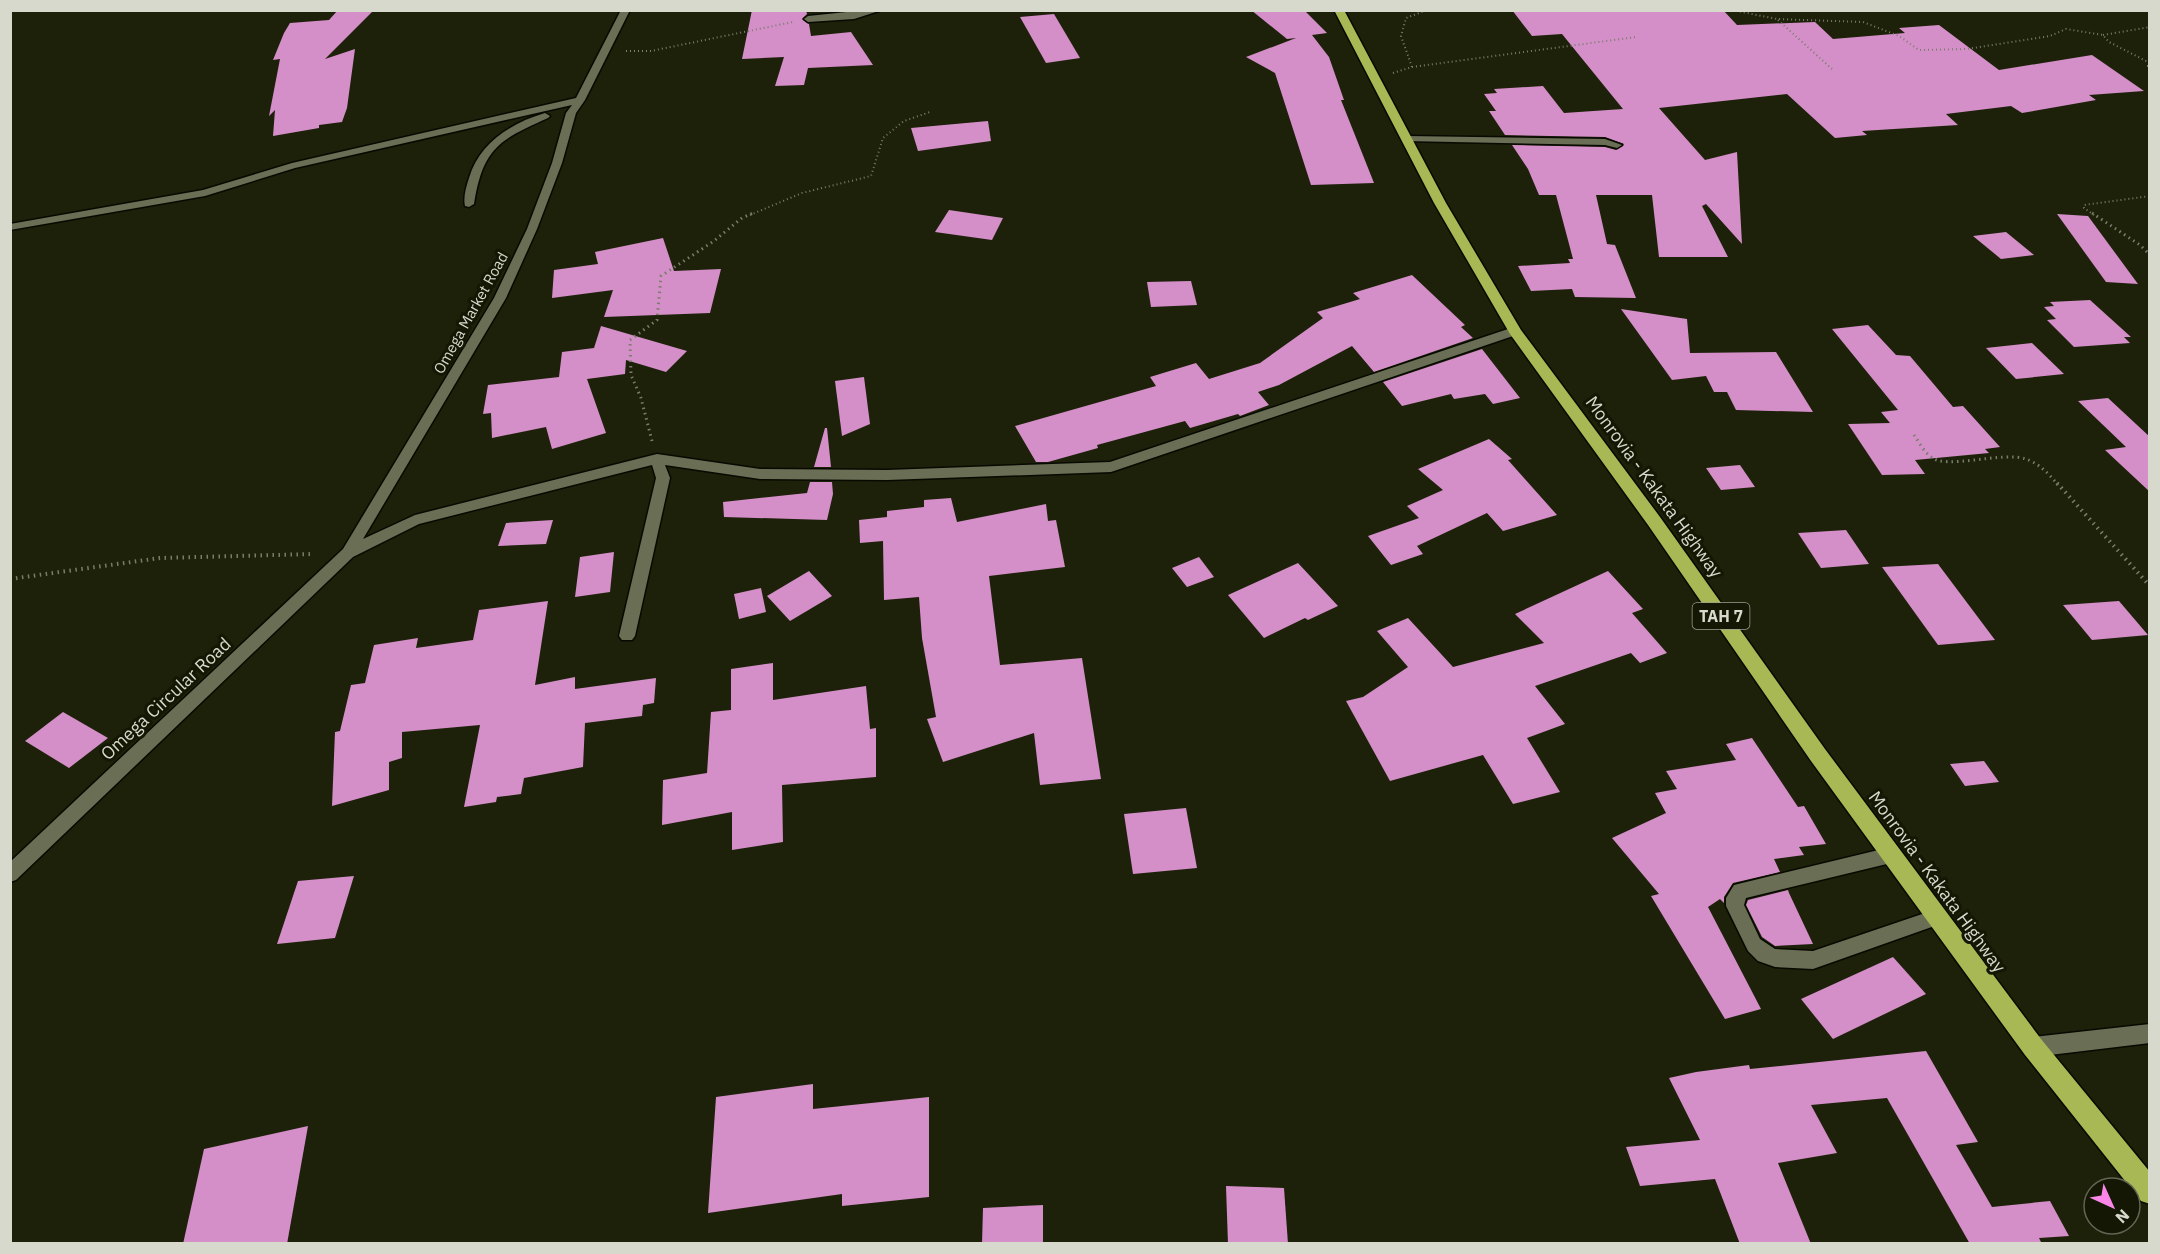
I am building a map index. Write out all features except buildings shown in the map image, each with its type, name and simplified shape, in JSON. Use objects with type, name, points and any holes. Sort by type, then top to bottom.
[{"type":"highway","name":"Monrovia - Kakata Highway","points":[[1339,10],[1440,203],[1515,332],[1654,521],[1891,855],[2033,1047],[2150,1192]]},
{"type":"street","name":"Omega Market Road","points":[[348,553],[500,298],[532,229],[557,163],[571,113],[580,100],[626,10]]},
{"type":"street","points":[[808,19],[854,16],[878,10]]},
{"type":"street","points":[[469,204],[472,178],[481,157],[498,138],[580,100]]},
{"type":"street","points":[[10,227],[206,193],[292,166],[580,100]]},
{"type":"street","points":[[1408,139],[1605,142],[1617,145]]},
{"type":"street","points":[[348,553],[415,520],[657,459],[760,474],[887,475],[1111,467],[1515,332]]},
{"type":"street","points":[[627,636],[663,478],[657,459]]},
{"type":"street","name":"Omega Circular Road","points":[[10,874],[348,553]]},
{"type":"street","points":[[1891,855],[1740,891],[1735,898],[1735,906],[1754,945],[1765,955],[1775,958],[1813,960],[1937,917]]},
{"type":"street","points":[[2033,1047],[2150,1033]]},
{"type":"path","points":[[1412,67],[1402,45],[1400,28],[1406,18],[1427,10]]},
{"type":"path","points":[[1732,10],[1777,19],[1863,22],[1899,36],[1919,50],[1967,49],[2050,36],[2066,29],[2103,35],[2150,27]]},
{"type":"path","points":[[604,52],[651,51],[808,19]]},
{"type":"path","points":[[1777,19],[1833,70]]},
{"type":"path","points":[[2103,35],[2109,42],[2149,65]]},
{"type":"path","points":[[1377,79],[1412,67],[1636,37]]},
{"type":"path","points":[[657,459],[641,398],[631,375],[630,340],[657,320],[661,276],[714,241],[741,218],[802,193],[871,176],[883,138],[904,121],[930,112]]},
{"type":"path","points":[[2150,196],[2084,205],[2084,208],[2140,245],[2150,255]]},
{"type":"path","points":[[1914,435],[1931,458],[1943,462],[2013,456],[2042,467],[2150,586]]},
{"type":"path","points":[[10,579],[160,558],[348,553]]}]
